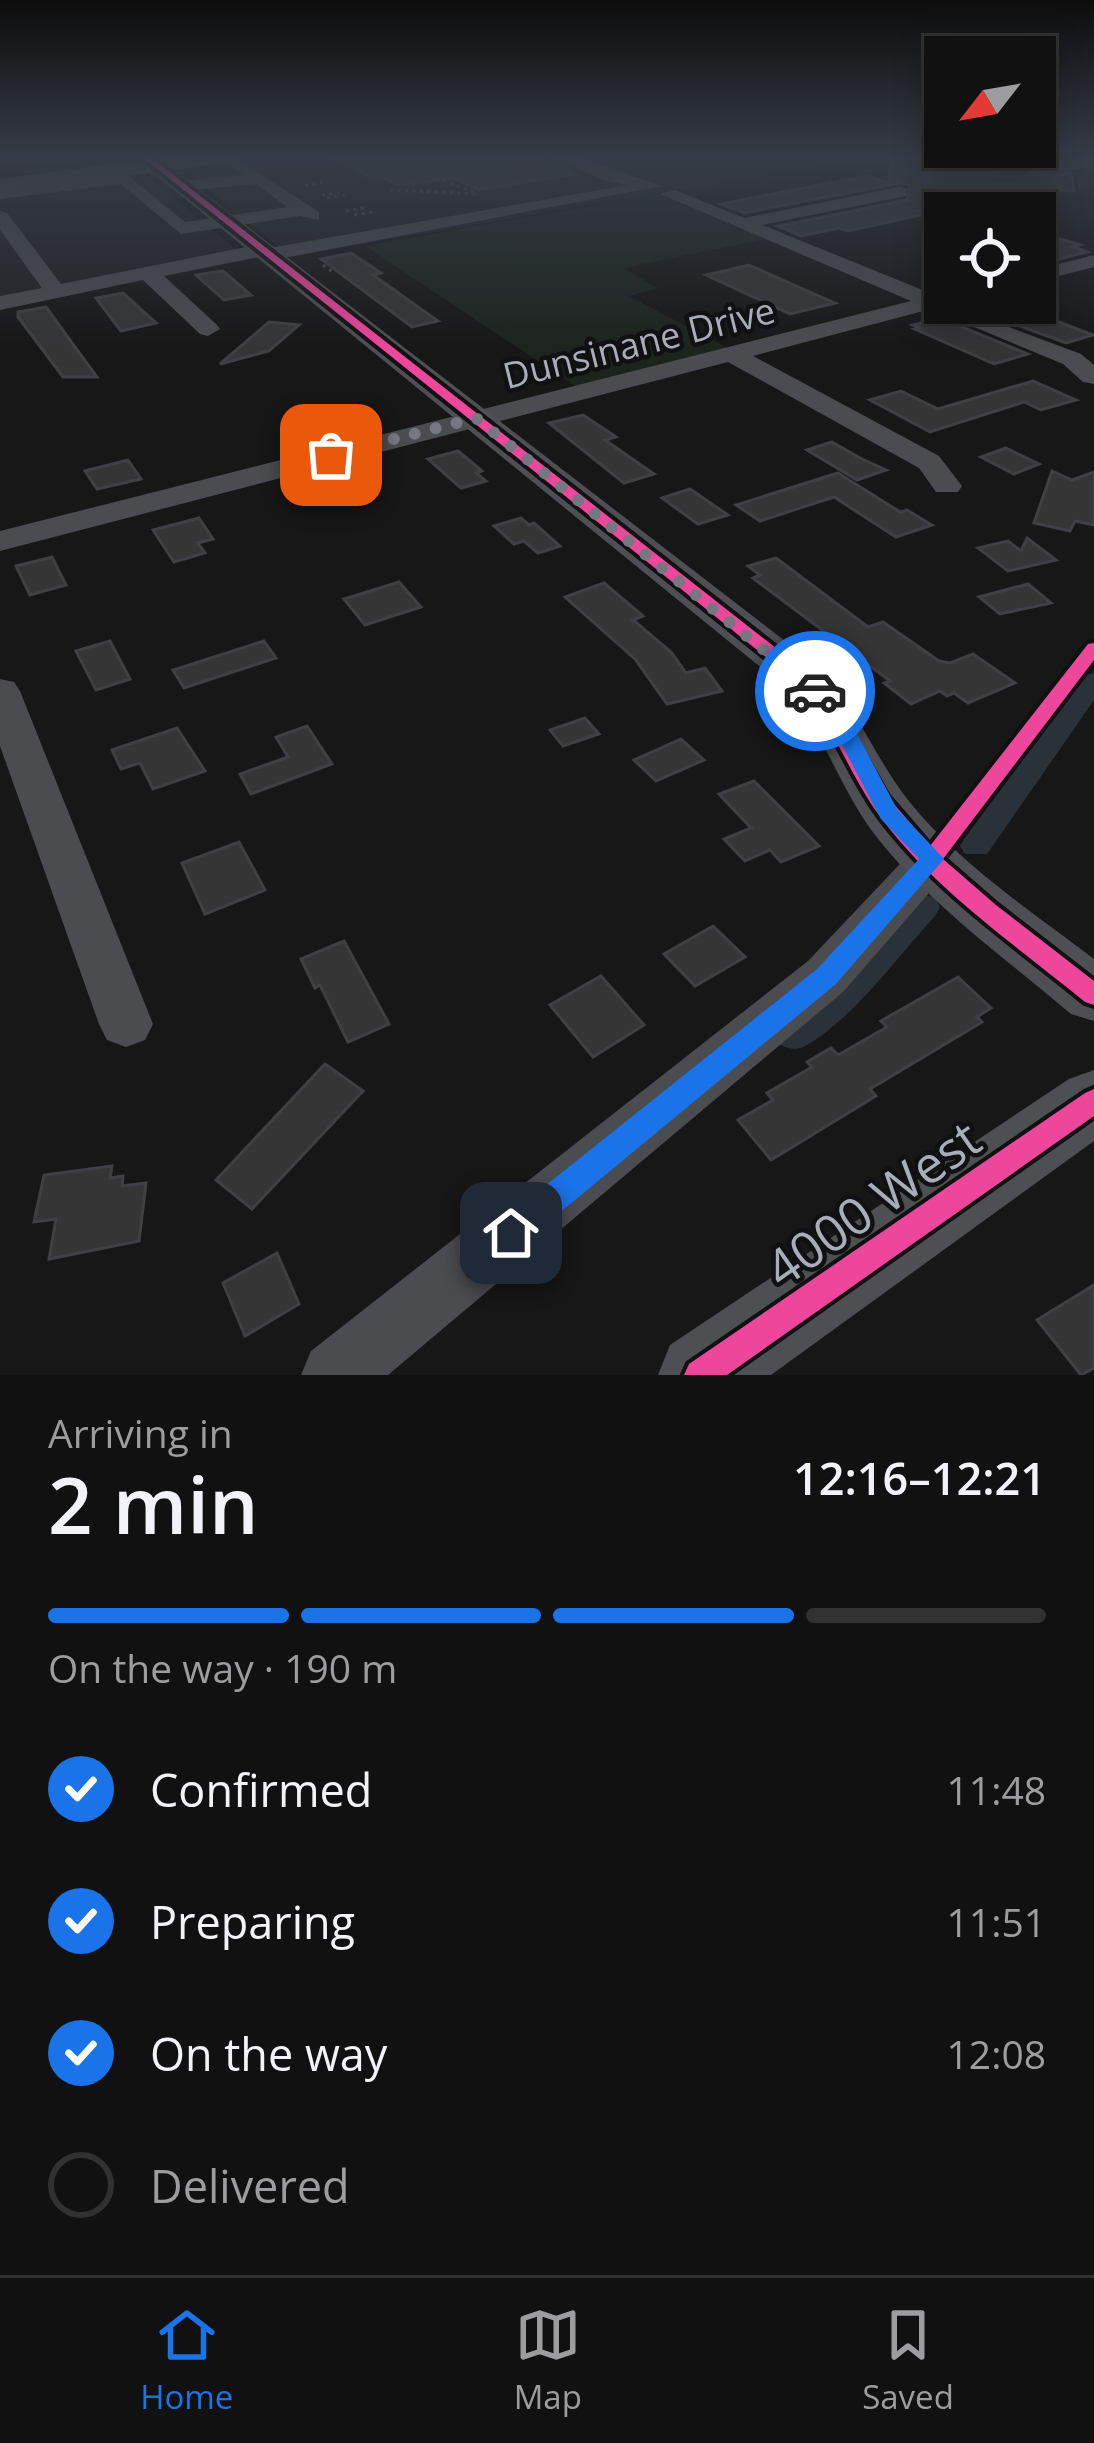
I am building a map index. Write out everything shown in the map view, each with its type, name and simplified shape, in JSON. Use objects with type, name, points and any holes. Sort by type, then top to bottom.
[{"type":"main road","points":[[222,219],[803,678],[844,728],[889,814],[932,859],[1094,995]]},
{"type":"main road","name":"4000 West","points":[[700,1375],[1094,1101]]},
{"type":"street","points":[[1,219],[57,293]]},
{"type":"street","points":[[170,219],[181,229],[244,219]]},
{"type":"street","points":[[317,219],[340,235],[362,219]]},
{"type":"street","points":[[0,303],[264,252],[362,219]]},
{"type":"street","points":[[364,219],[439,226],[476,219]]},
{"type":"street","points":[[729,219],[924,296]]},
{"type":"street","points":[[740,224],[764,219]]},
{"type":"street","points":[[1056,271],[1094,261]]},
{"type":"street","points":[[147,272],[208,329]]},
{"type":"street","name":"Dunsinane Drive","points":[[0,541],[924,304]]},
{"type":"street","points":[[991,324],[1072,359],[1093,377]]},
{"type":"street","points":[[730,353],[929,462],[947,486]]},
{"type":"street","points":[[0,691],[126,1024]]},
{"type":"street","points":[[335,1375],[826,976],[932,859]]},
{"type":"shaded area","points":[[0,219],[199,219],[238,251],[0,299]]},
{"type":"shaded area","points":[[244,219],[507,219],[289,256]]},
{"type":"shaded area","points":[[516,219],[718,219],[766,239],[623,268],[658,288],[629,296],[730,349],[577,387],[365,246]]},
{"type":"building","points":[[812,219],[902,219],[848,231],[839,228],[801,236],[778,226]]},
{"type":"building","points":[[1056,238],[1080,245],[1073,247],[1087,252],[1056,260]]},
{"type":"building","points":[[351,253],[381,273],[373,275],[438,321],[412,327],[321,259]]},
{"type":"building","points":[[749,265],[835,303],[790,314],[706,275]]},
{"type":"building","points":[[223,271],[251,295],[224,300],[196,275]]},
{"type":"building","points":[[123,293],[156,323],[121,331],[96,298]]},
{"type":"building","points":[[46,307],[97,377],[63,377],[18,317],[18,312]]},
{"type":"building","points":[[1056,321],[1093,335],[1066,343],[1014,324]]},
{"type":"building","points":[[269,322],[299,325],[269,351],[220,364]]},
{"type":"building","points":[[955,324],[1028,354],[994,364],[913,325]]},
{"type":"building","points":[[1033,381],[1076,400],[1041,410],[1024,402],[930,432],[870,400],[901,391],[938,409]]},
{"type":"building","points":[[583,415],[616,437],[605,440],[654,474],[624,483],[549,423]]},
{"type":"building","points":[[832,442],[886,470],[857,480],[807,450]]},
{"type":"building","points":[[1006,448],[1039,464],[1014,474],[981,457]]},
{"type":"building","points":[[458,451],[482,471],[476,473],[486,481],[461,488],[428,459]]},
{"type":"building","points":[[128,460],[141,479],[97,489],[85,471]]},
{"type":"building","points":[[1052,471],[1072,480],[1094,472],[1094,525],[1075,521],[1070,531],[1034,523]]},
{"type":"building","points":[[838,473],[900,512],[907,510],[932,525],[896,537],[834,497],[760,521],[736,505]]},
{"type":"building","points":[[690,489],[728,515],[698,524],[662,498]]},
{"type":"building","points":[[199,518],[213,539],[198,543],[205,553],[174,562],[153,530]]},
{"type":"building","points":[[521,518],[560,546],[538,553],[524,541],[514,544],[494,526]]},
{"type":"building","points":[[1027,538],[1056,560],[1008,571],[978,548],[1008,541],[1021,551]]},
{"type":"building","points":[[52,557],[66,585],[30,595],[16,566]]},
{"type":"building","points":[[776,558],[868,627],[883,622],[939,661],[950,663],[973,654],[1015,683],[968,703],[954,693],[947,696],[940,691],[911,704],[884,683],[890,681],[753,578],[760,575],[748,566]]},
{"type":"building","points":[[399,582],[421,607],[365,625],[344,599]]},
{"type":"building","points":[[604,583],[643,616],[633,620],[671,652],[686,673],[705,668],[722,691],[667,704],[635,659],[565,597]]},
{"type":"building","points":[[1028,584],[1051,603],[1000,614],[979,597]]},
{"type":"building","points":[[110,641],[130,679],[96,690],[76,651]]},
{"type":"building","points":[[264,641],[276,658],[184,688],[173,670]]},
{"type":"building","points":[[585,718],[599,734],[563,746],[550,730]]},
{"type":"building","points":[[307,726],[332,764],[251,794],[240,774],[288,757],[276,737]]},
{"type":"building","points":[[177,728],[205,771],[153,789],[140,763],[121,769],[112,750]]},
{"type":"building","points":[[681,739],[704,760],[656,781],[634,760]]},
{"type":"building","points":[[754,781],[819,846],[781,862],[770,850],[745,861],[724,839],[751,828],[719,794]]},
{"type":"building","points":[[239,842],[265,890],[205,914],[182,863]]},
{"type":"building","points":[[713,926],[745,957],[695,986],[664,954]]},
{"type":"building","points":[[344,941],[389,1024],[348,1042],[320,985],[315,988],[301,959]]},
{"type":"building","points":[[601,976],[644,1025],[593,1057],[550,1005]]},
{"type":"building","points":[[958,977],[991,1008],[977,1017],[982,1022],[870,1089],[876,1096],[771,1160],[738,1120],[773,1100],[767,1093],[812,1067],[807,1062],[831,1048],[838,1055],[887,1027],[881,1021]]},
{"type":"building","points":[[325,1064],[363,1091],[252,1209],[216,1180]]},
{"type":"building","points":[[112,1166],[110,1178],[123,1176],[122,1186],[146,1183],[139,1241],[49,1259],[56,1219],[34,1222],[44,1175]]},
{"type":"building","points":[[277,1253],[299,1304],[245,1336],[223,1283]]},
{"type":"building","points":[[1094,1285],[1094,1368],[1081,1375],[1037,1320]]},
{"type":"waterway","points":[[976,846],[1094,681]]},
{"type":"waterway","points":[[793,1034],[840,995],[923,907]]},
{"type":"cycle path","points":[[224,219],[803,678],[830,712],[880,801],[914,843],[962,889],[1094,995]]},
{"type":"cycle path","points":[[932,859],[1094,648]]},
{"type":"cycle path","points":[[700,1375],[1094,1101]]},
{"type":"way so far","points":[[331,455],[476,418],[815,691]]},
{"type":"route","points":[[511,1233],[826,976],[932,859],[889,814],[844,728],[815,691]]}]
